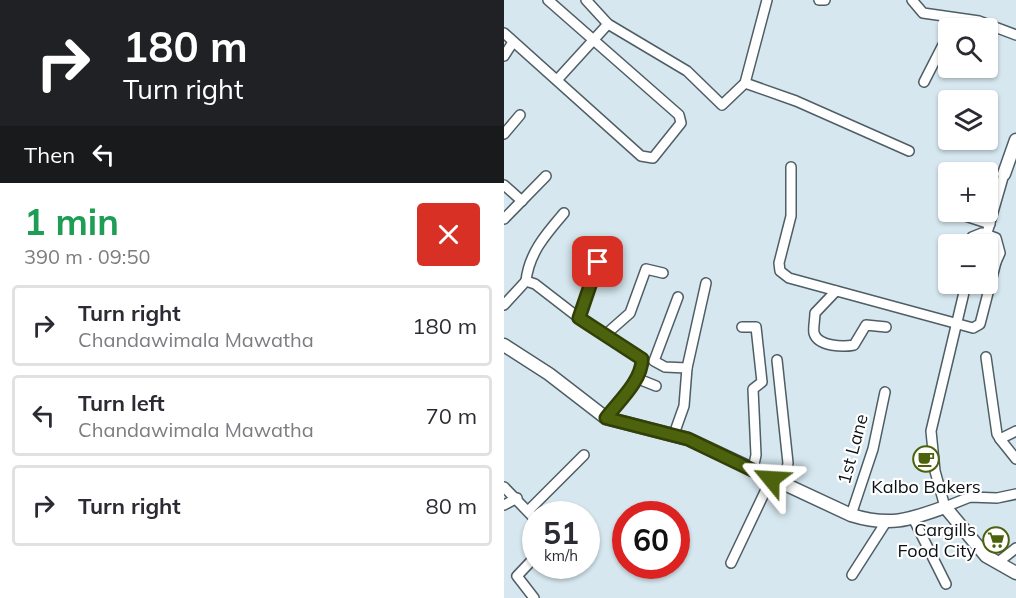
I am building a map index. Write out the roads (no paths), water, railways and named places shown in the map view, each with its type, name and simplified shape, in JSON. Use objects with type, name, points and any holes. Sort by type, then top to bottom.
[{"type":"main road","points":[[1004,174],[1016,140]]},
{"type":"main road","points":[[504,345],[549,374],[606,418],[674,434],[851,515],[876,523],[913,518],[945,507],[986,556],[1016,573]]},
{"type":"street","points":[[504,33],[641,156],[653,158],[681,120],[594,39],[548,0]]},
{"type":"street","points":[[586,0],[608,24],[687,71],[718,104],[727,102],[745,83],[767,0]]},
{"type":"street","points":[[819,0],[825,0]]},
{"type":"street","points":[[912,0],[923,13],[950,18]]},
{"type":"street","points":[[557,80],[608,24]]},
{"type":"street","points":[[998,28],[1016,35]]},
{"type":"street","points":[[504,56],[513,42]]},
{"type":"street","points":[[924,82],[938,55]]},
{"type":"street","points":[[745,83],[796,101],[909,151]]},
{"type":"street","points":[[504,134],[520,115]]},
{"type":"street","points":[[791,166],[791,216],[779,263],[780,271],[789,278],[973,328],[981,324],[986,294]]},
{"type":"street","points":[[989,229],[1004,174]]},
{"type":"street","points":[[504,219],[546,176]]},
{"type":"street","points":[[504,185],[522,201]]},
{"type":"street","points":[[504,305],[526,281],[528,267],[534,253],[564,213]]},
{"type":"street","points":[[974,222],[989,229],[993,234]]},
{"type":"street","points":[[976,234],[989,229]]},
{"type":"street","points":[[579,318],[598,262]]},
{"type":"street","points":[[605,335],[630,313],[646,269],[663,273]]},
{"type":"street","points":[[526,281],[535,284],[579,318],[642,359],[642,367],[636,378],[606,418]]},
{"type":"street","points":[[674,434],[684,406],[687,368],[706,283]]},
{"type":"street","points":[[836,291],[815,313],[814,334],[818,339],[845,347],[854,345],[866,325],[886,327]]},
{"type":"street","points":[[963,294],[931,431],[935,471],[945,507],[970,497],[997,498],[1016,494]]},
{"type":"street","points":[[678,297],[654,361],[665,367],[687,368]]},
{"type":"street","points":[[742,327],[756,327],[762,382],[753,389],[756,455],[753,469]]},
{"type":"street","points":[[986,357],[997,434],[1016,459]]},
{"type":"street","points":[[777,360],[788,462],[784,485]]},
{"type":"street","points":[[636,378],[656,386]]},
{"type":"street","name":"1st Lane","points":[[851,515],[873,449],[885,392]]},
{"type":"street","points":[[1000,439],[1016,431]]},
{"type":"street","points":[[538,501],[584,454]]},
{"type":"street","points":[[731,563],[771,479]]},
{"type":"street","points":[[504,487],[522,504]]},
{"type":"street","points":[[504,505],[517,498]]},
{"type":"street","points":[[913,518],[946,584]]},
{"type":"street","points":[[852,575],[886,522]]},
{"type":"street","points":[[997,563],[1016,548]]},
{"type":"street","points":[[522,571],[517,576],[527,596]]},
{"type":"place","name":"Kalbo Bakers","points":[[926,459]]},
{"type":"place","name":"Cargills Food City","points":[[996,540]]}]
